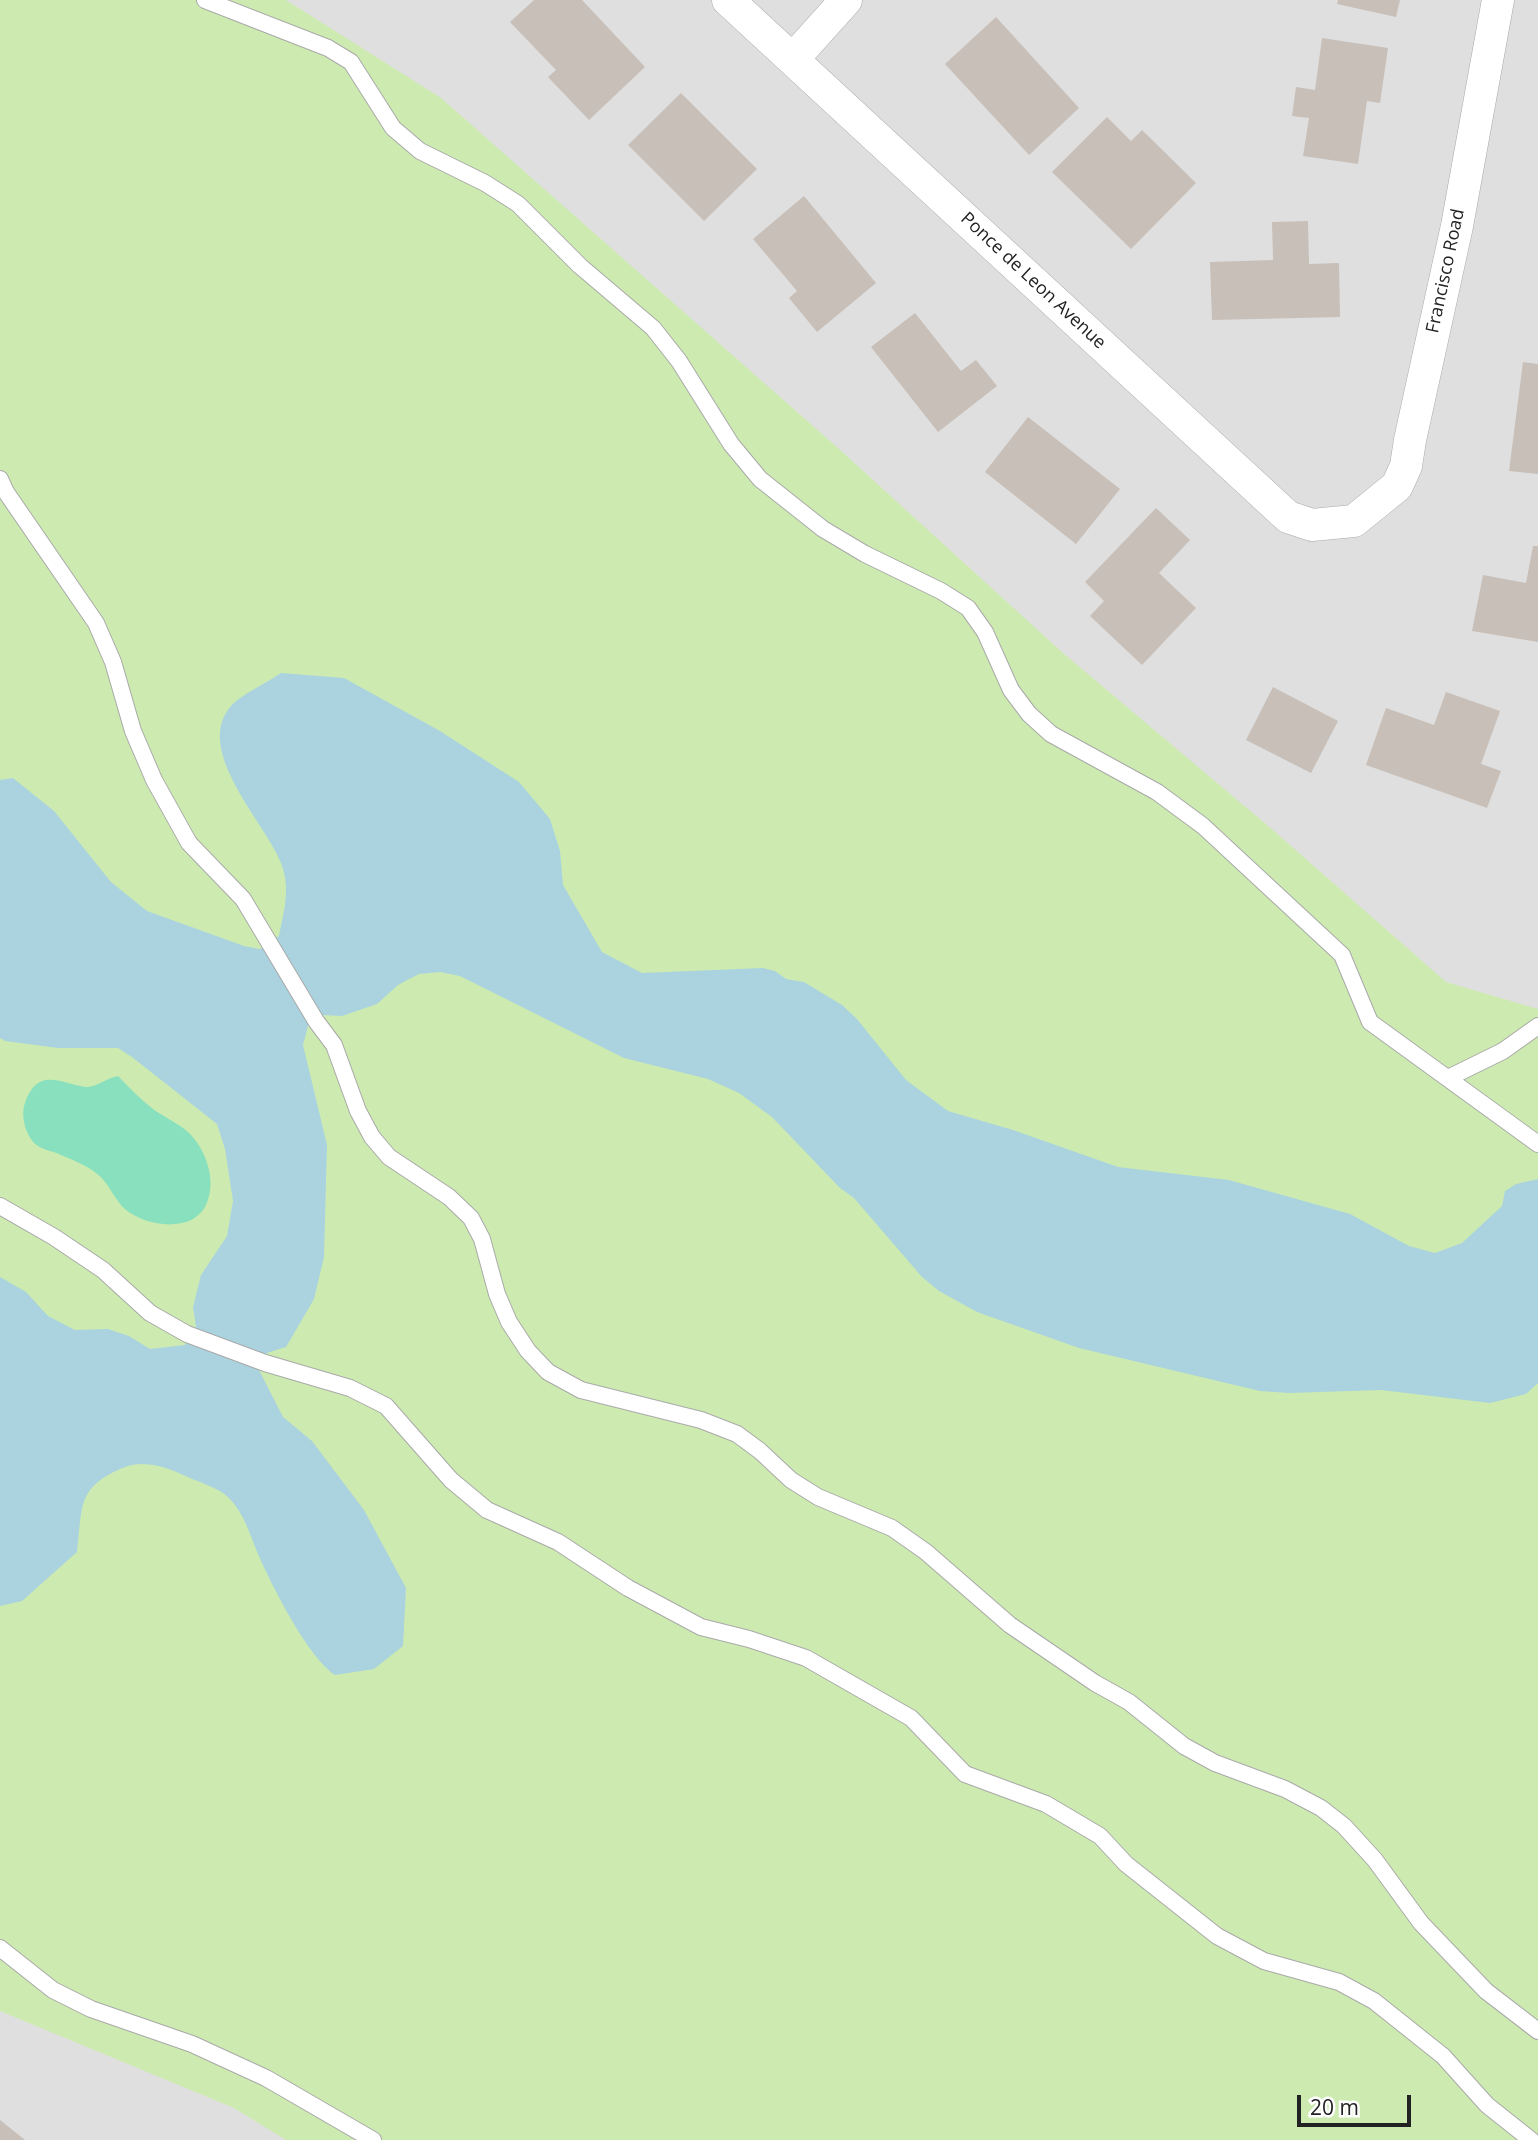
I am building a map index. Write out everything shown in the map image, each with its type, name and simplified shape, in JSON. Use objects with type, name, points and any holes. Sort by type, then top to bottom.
[{"type":"street","name":"Ponce de Leon Avenue","points":[[728,0],[1287,517],[1312,525],[1354,522]]},
{"type":"street","points":[[793,59],[846,0]]},
{"type":"street","name":"Francisco Road","points":[[1354,522],[1397,486],[1406,466],[1457,226],[1498,0]]},
{"type":"lane","points":[[205,0],[328,48],[351,62],[393,128],[420,151],[485,183],[518,204],[580,266],[653,328],[679,361],[731,444],[760,479],[823,528],[866,554],[942,591],[968,608],[985,632],[1010,690],[1051,734],[1157,792],[1203,826],[1342,955],[1370,1023],[1538,1144]]},
{"type":"lane","points":[[0,479],[6,492],[96,623],[113,662],[133,731],[154,780],[189,843],[243,899],[316,1021],[334,1045],[358,1111],[372,1137],[389,1157],[449,1197],[471,1218],[482,1239],[497,1294],[509,1322],[528,1351],[548,1372],[581,1390],[701,1420],[737,1434],[791,1480],[818,1497],[892,1528],[926,1552],[1010,1625],[1095,1683],[1129,1702],[1185,1746],[1214,1763],[1285,1789],[1321,1808],[1344,1826],[1375,1860],[1421,1923],[1486,1991],[1538,2031]]},
{"type":"lane","points":[[1448,1078],[1503,1052],[1538,1026]]},
{"type":"lane","points":[[0,1206],[54,1237],[103,1270],[150,1313],[187,1334],[265,1363],[350,1388],[386,1406],[451,1480],[487,1510],[558,1542],[628,1588],[701,1627],[806,1658],[911,1718],[965,1774],[1046,1804],[1100,1836],[1126,1864],[1217,1936],[1264,1961],[1339,1982],[1374,2001],[1443,2056],[1488,2105],[1531,2140]]},
{"type":"lane","points":[[0,1948],[53,1990],[91,2009],[192,2044],[266,2077],[373,2140]]},
{"type":"shaded area","points":[[0,0],[1538,0],[1538,2140],[0,2140]]},
{"type":"green space","points":[[0,0],[286,0],[441,98],[839,449],[1063,653],[1274,831],[1446,982],[1538,1009],[1538,2140],[286,2140],[234,2108],[0,2011]]},
{"type":"green space","points":[[118,1076],[153,1109],[188,1132],[205,1157],[210,1177],[209,1196],[200,1214],[191,1220],[169,1224],[135,1216],[122,1206],[96,1173],[78,1162],[43,1149],[27,1132],[24,1108],[37,1083],[51,1080],[88,1087]]},
{"type":"water","points":[[281,673],[344,678],[440,731],[519,782],[550,819],[560,851],[563,885],[602,952],[642,973],[763,968],[775,971],[786,979],[804,982],[842,1005],[857,1019],[906,1080],[948,1111],[1013,1130],[1118,1167],[1229,1180],[1350,1214],[1409,1246],[1435,1253],[1462,1243],[1502,1206],[1505,1191],[1516,1184],[1538,1179],[1538,1383],[1526,1394],[1490,1403],[1381,1390],[1289,1393],[1260,1391],[1079,1348],[977,1312],[939,1291],[922,1277],[854,1198],[840,1188],[772,1117],[739,1093],[708,1079],[624,1058],[460,976],[440,972],[419,974],[398,985],[377,1004],[342,1016],[322,1015],[308,1026],[303,1045],[327,1145],[324,1257],[314,1299],[286,1347],[267,1353],[258,1368],[283,1417],[312,1441],[364,1510],[406,1588],[403,1646],[374,1669],[335,1675],[302,1637],[281,1602],[243,1517],[229,1498],[213,1487],[175,1471],[146,1464],[125,1467],[98,1482],[90,1491],[82,1510],[77,1552],[22,1601],[0,1606],[0,1277],[26,1292],[48,1316],[75,1330],[108,1329],[129,1336],[150,1349],[185,1345],[196,1327],[193,1307],[201,1275],[227,1236],[233,1201],[225,1149],[217,1124],[132,1057],[118,1048],[58,1048],[5,1041],[0,1038],[0,780],[13,778],[54,811],[111,882],[147,911],[244,946],[260,949],[279,936],[286,900],[286,881],[273,847],[236,786],[220,743],[222,723],[232,705]]},
{"type":"building","points":[[534,0],[582,0],[645,67],[589,120],[548,77],[556,70],[510,22]]},
{"type":"building","points":[[1338,0],[1400,0],[1396,17],[1337,4]]},
{"type":"building","points":[[996,17],[1079,108],[1029,155],[945,64]]},
{"type":"building","points":[[1322,38],[1388,48],[1380,103],[1367,101],[1358,164],[1303,156],[1309,118],[1292,116],[1296,87],[1315,90]]},
{"type":"building","points":[[681,93],[757,169],[704,221],[628,145]]},
{"type":"building","points":[[1107,117],[1131,141],[1142,130],[1196,183],[1131,249],[1052,172]]},
{"type":"building","points":[[804,196],[876,283],[817,332],[789,298],[797,291],[753,239]]},
{"type":"building","points":[[1308,221],[1309,264],[1339,263],[1340,317],[1212,320],[1210,262],[1273,260],[1272,222]]},
{"type":"building","points":[[915,313],[961,371],[976,360],[997,386],[938,432],[871,347]]},
{"type":"building","points":[[1523,362],[1538,364],[1538,474],[1509,471]]},
{"type":"building","points":[[1028,417],[1120,489],[1076,544],[985,472]]},
{"type":"building","points":[[1156,508],[1190,540],[1159,573],[1196,608],[1142,665],[1090,616],[1104,601],[1085,582]]},
{"type":"building","points":[[1533,546],[1538,546],[1538,642],[1472,631],[1483,575],[1526,583]]},
{"type":"building","points":[[1273,687],[1338,721],[1311,773],[1246,740]]},
{"type":"building","points":[[1446,692],[1500,711],[1481,764],[1501,771],[1487,808],[1366,765],[1386,708],[1434,725]]},
{"type":"building","points":[[0,2120],[25,2140],[0,2140]]}]
